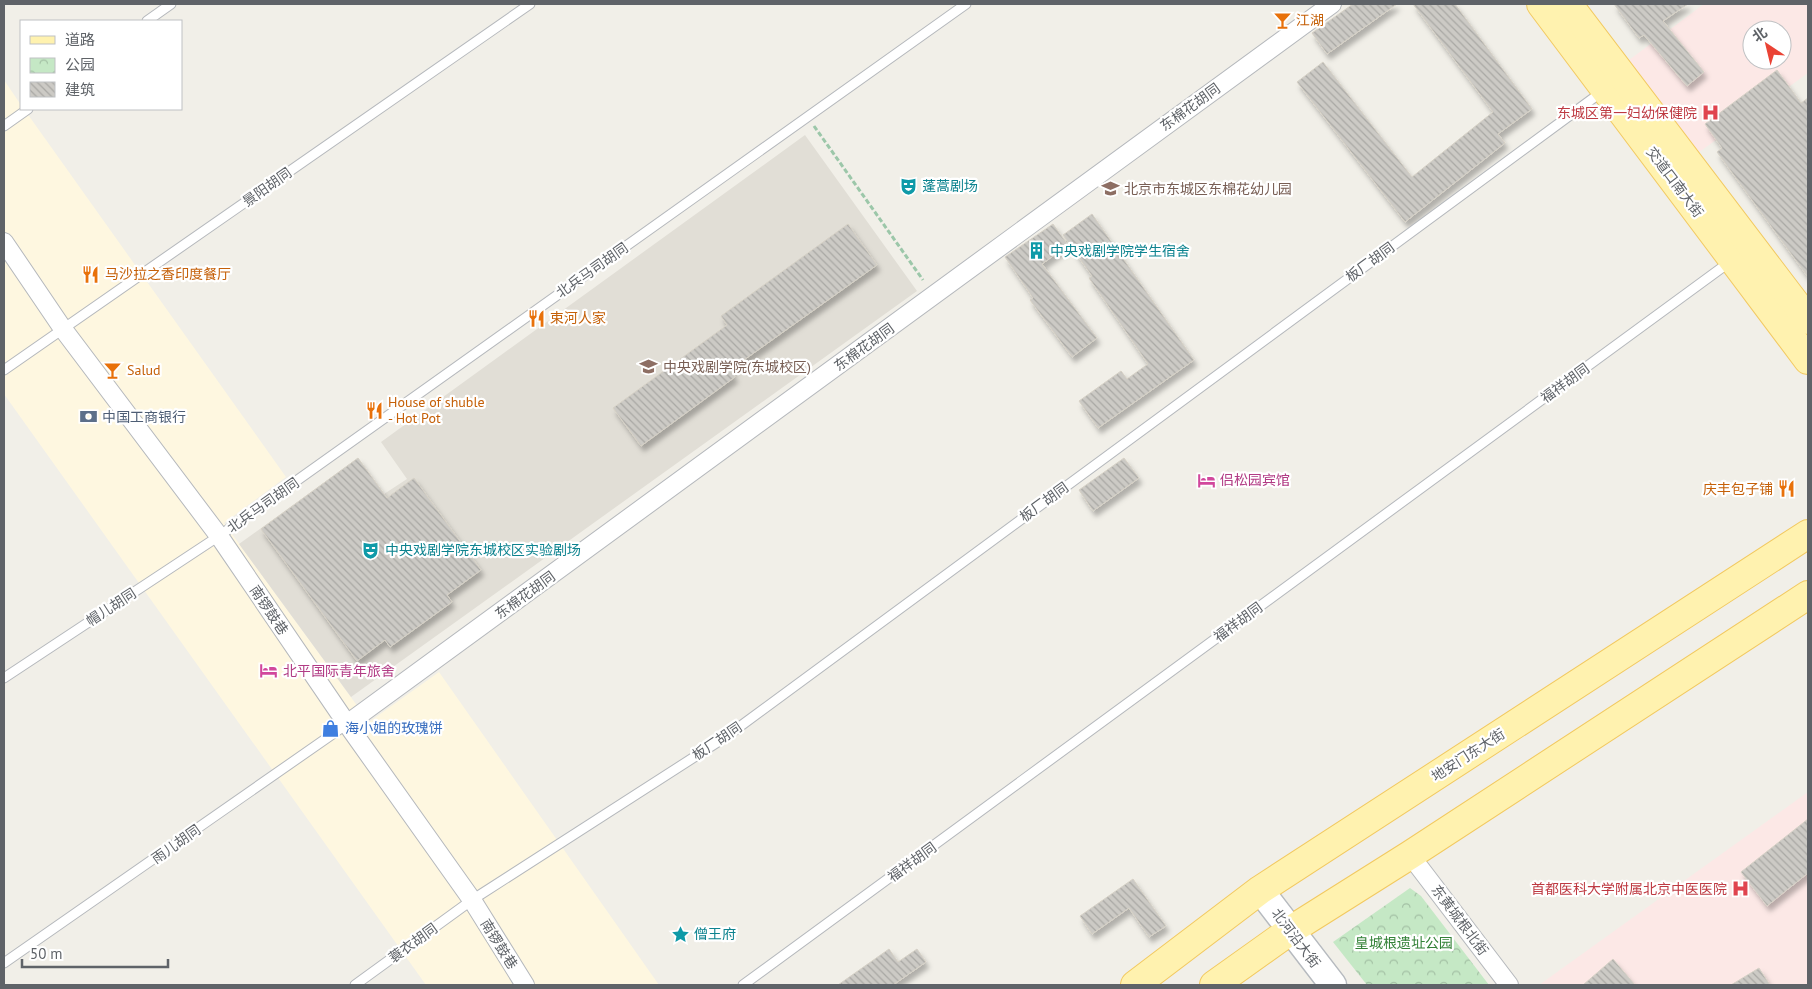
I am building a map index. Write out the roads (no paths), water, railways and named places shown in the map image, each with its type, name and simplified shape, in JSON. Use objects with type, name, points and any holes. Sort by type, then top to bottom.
[{"type":"main road","name":"交道口南大街","points":[[1541,4],[1808,360]]},
{"type":"main road","name":"交道口南大街","points":[[1568,4],[1808,320]]},
{"type":"main road","name":"地安门东大街","points":[[1135,985],[1260,890],[1808,534]]},
{"type":"main road","points":[[1214,985],[1291,930],[1410,855],[1808,596]]},
{"type":"main road","name":"北河沿大街","points":[[1260,890],[1333,985]]},
{"type":"street","name":"东棉花胡同","points":[[347,724],[1332,4]]},
{"type":"street","name":"南锣鼓巷","points":[[4,242],[63,329],[219,536],[347,724],[472,900],[525,985]]},
{"type":"street","name":"东黄城根北街","points":[[1410,855],[1509,985]]},
{"type":"lane","points":[[148,20],[171,4]]},
{"type":"lane","name":"景阳胡同","points":[[4,370],[530,4]]},
{"type":"lane","name":"北兵马司胡同","points":[[219,536],[966,4]]},
{"type":"lane","name":"板厂胡同","points":[[472,900],[727,736],[1605,89]]},
{"type":"lane","points":[[4,126],[27,110]]},
{"type":"lane","name":"福祥胡同","points":[[743,985],[1733,260]]},
{"type":"lane","name":"帽儿胡同","points":[[4,678],[219,536]]},
{"type":"lane","name":"雨儿胡同","points":[[4,963],[347,724]]},
{"type":"lane","name":"蓑衣胡同","points":[[355,985],[472,900]]},
{"type":"place","name":"江湖","points":[[1282,20]]},
{"type":"place","name":"东城区第一妇幼保健院","points":[[1711,113]]},
{"type":"place","name":"蓬蒿剧场","points":[[908,186]]},
{"type":"place","name":"北京市东城区东棉花幼儿园","points":[[1110,189]]},
{"type":"place","name":"中央戏剧学院学生宿舍","points":[[1036,251]]},
{"type":"place","name":"马沙拉之香印度餐厅","points":[[91,274]]},
{"type":"place","name":"束河人家","points":[[536,318]]},
{"type":"place","name":"中央戏剧学院(东城校区)","points":[[649,367]]},
{"type":"place","name":"Salud","points":[[113,370]]},
{"type":"place","name":"House of shuble - Hot Pot","points":[[374,410]]},
{"type":"place","name":"中国工商银行","points":[[88,417]]},
{"type":"place","name":"侣松园宾馆","points":[[1206,480]]},
{"type":"place","name":"庆丰包子铺","points":[[1787,489]]},
{"type":"place","name":"中央戏剧学院东城校区实验剧场","points":[[371,550]]},
{"type":"place","name":"北平国际青年旅舍","points":[[269,671]]},
{"type":"place","name":"海小姐的玫瑰饼","points":[[331,728]]},
{"type":"place","name":"首都医科大学附属北京中医医院","points":[[1741,889]]},
{"type":"place","name":"僧王府","points":[[680,934]]},
{"type":"park label","name":"皇城根遗址公园","points":[[1404,943]]}]
